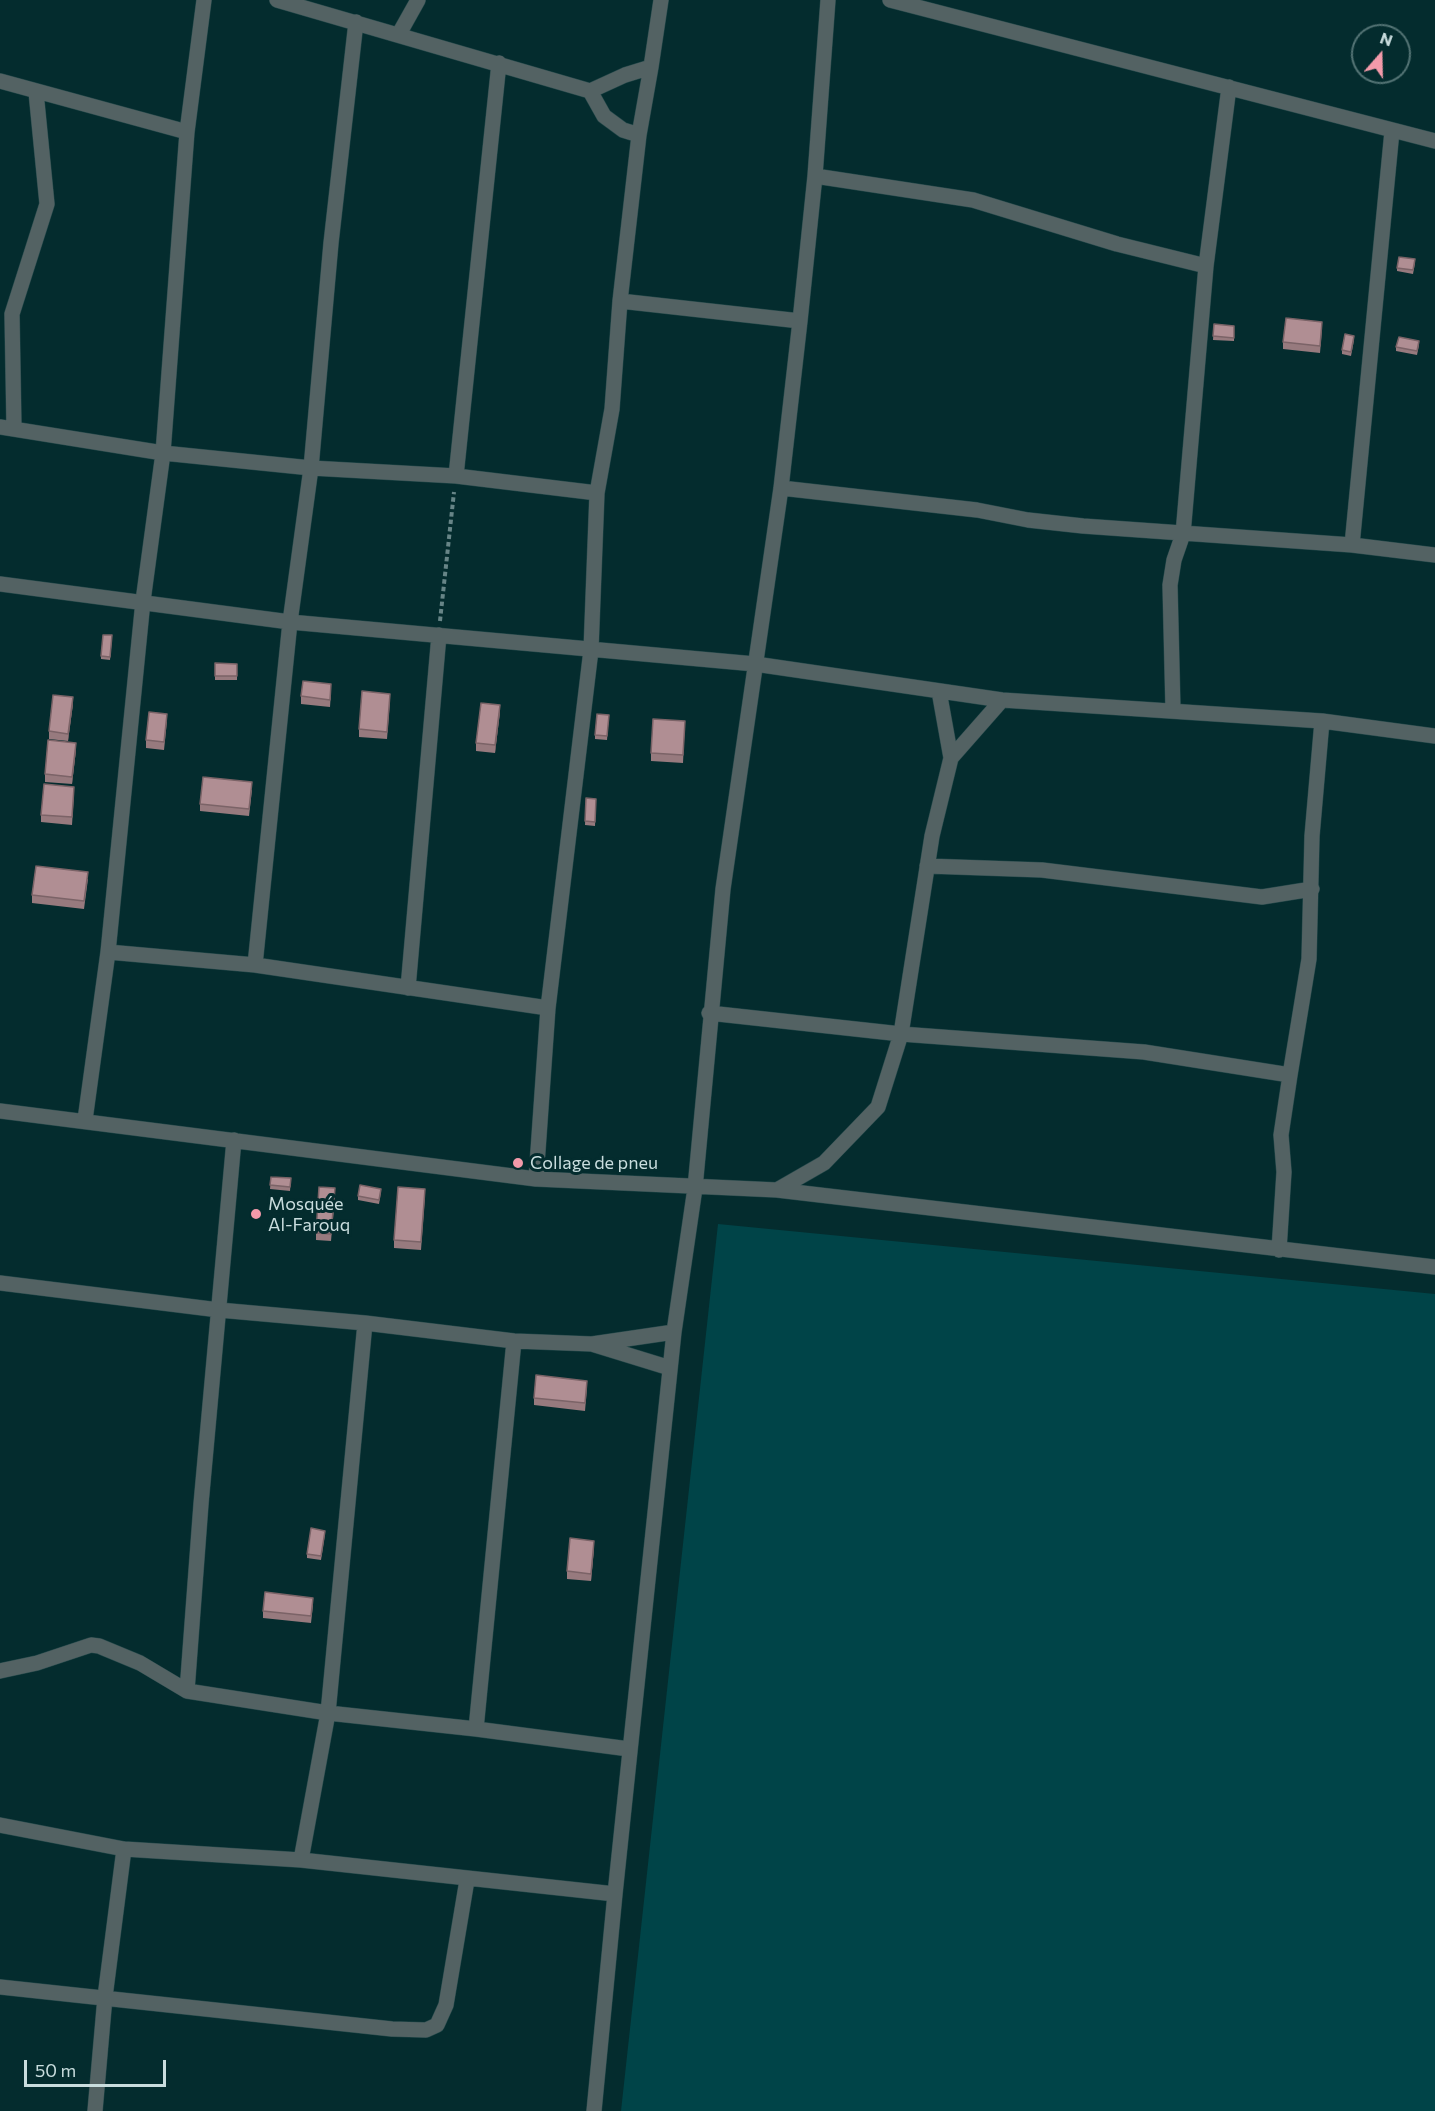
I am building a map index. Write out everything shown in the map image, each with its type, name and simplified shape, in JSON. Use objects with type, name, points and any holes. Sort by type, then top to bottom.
[{"type":"street","points":[[85,1120],[108,952],[143,601],[163,453],[187,132],[204,0]]},
{"type":"street","points":[[277,0],[590,91],[625,75],[651,67]]},
{"type":"street","points":[[399,34],[418,0]]},
{"type":"street","points":[[536,1179],[548,1008],[591,650],[597,493],[612,409],[620,301],[639,135],[661,0]]},
{"type":"street","points":[[594,2111],[629,1749],[670,1368],[695,1188],[709,1013],[723,889],[781,488],[800,321],[815,176],[828,0]]},
{"type":"street","points":[[890,0],[1435,141]]},
{"type":"street","points":[[255,965],[290,622],[311,468],[330,254],[356,22]]},
{"type":"street","points":[[456,476],[499,63]]},
{"type":"street","points":[[0,81],[187,132]]},
{"type":"street","points":[[1173,710],[1170,585],[1174,560],[1183,534],[1206,266],[1229,87]]},
{"type":"street","points":[[590,91],[604,116],[623,130],[639,135]]},
{"type":"street","points":[[36,92],[47,204],[6,313],[7,428],[163,453],[311,468],[456,476],[597,493]]},
{"type":"street","points":[[1352,544],[1392,131]]},
{"type":"street","points":[[815,176],[973,200],[1117,244],[1206,266]]},
{"type":"street","points":[[620,301],[800,321]]},
{"type":"street","points":[[781,488],[976,510],[1028,520],[1183,534],[1352,544],[1435,555]]},
{"type":"street","points":[[0,584],[290,622],[755,664],[1002,700],[1322,721],[1435,736]]},
{"type":"street","points":[[408,988],[439,635]]},
{"type":"street","points":[[777,1190],[824,1162],[874,1114],[901,1034],[937,810],[951,758],[939,691]]},
{"type":"street","points":[[951,758],[1002,700]]},
{"type":"street","points":[[1279,1250],[1284,1172],[1281,1135],[1309,959],[1312,836],[1322,721]]},
{"type":"street","points":[[927,866],[1042,870],[1262,897],[1312,889]]},
{"type":"street","points":[[108,952],[255,965],[548,1008]]},
{"type":"street","points":[[709,1013],[901,1034],[1144,1052],[1290,1075]]},
{"type":"street","points":[[0,1111],[536,1179],[777,1190],[1435,1267]]},
{"type":"street","points":[[187,1691],[234,1140]]},
{"type":"street","points":[[0,1283],[219,1310],[365,1323],[514,1341],[592,1344],[674,1332]]},
{"type":"street","points":[[301,1860],[328,1713],[365,1323]]},
{"type":"street","points":[[476,1729],[514,1341]]},
{"type":"street","points":[[592,1344],[670,1368]]},
{"type":"street","points":[[0,1671],[37,1663],[80,1648],[99,1646],[140,1663],[187,1691],[328,1713],[629,1749]]},
{"type":"street","points":[[0,1825],[124,1849],[301,1860],[467,1880],[615,1894]]},
{"type":"street","points":[[95,2111],[105,1997],[124,1849]]},
{"type":"street","points":[[0,1987],[393,2029],[426,2030],[436,2025],[446,2005],[467,1880]]},
{"type":"path","points":[[439,635],[456,476]]},
{"type":"shaded area","points":[[718,1224],[1435,1294],[1435,2111],[621,2111]]},
{"type":"building","points":[[1399,257],[1415,259],[1413,270],[1397,268]]},
{"type":"building","points":[[1286,318],[1322,322],[1320,346],[1283,342]]},
{"type":"building","points":[[1214,324],[1234,326],[1234,338],[1213,336]]},
{"type":"building","points":[[1345,334],[1354,336],[1351,352],[1342,350]]},
{"type":"building","points":[[1399,337],[1419,341],[1417,351],[1396,347]]},
{"type":"building","points":[[103,635],[112,635],[110,657],[101,656]]},
{"type":"building","points":[[215,663],[237,664],[237,676],[215,676]]},
{"type":"building","points":[[303,681],[331,684],[330,700],[301,696]]},
{"type":"building","points":[[362,691],[390,694],[387,732],[359,729]]},
{"type":"building","points":[[53,695],[73,697],[68,734],[49,731]]},
{"type":"building","points":[[481,703],[500,705],[495,745],[476,743]]},
{"type":"building","points":[[149,712],[167,714],[164,742],[146,740]]},
{"type":"building","points":[[597,714],[609,715],[607,736],[595,735]]},
{"type":"building","points":[[653,719],[685,721],[683,755],[651,753]]},
{"type":"building","points":[[48,740],[76,743],[72,777],[45,774]]},
{"type":"building","points":[[203,777],[252,782],[249,809],[200,804]]},
{"type":"building","points":[[44,784],[74,787],[72,817],[41,815]]},
{"type":"building","points":[[586,798],[596,799],[595,822],[585,821]]},
{"type":"building","points":[[36,866],[88,872],[84,901],[32,895]]},
{"type":"building","points":[[271,1177],[291,1178],[290,1187],[270,1185]]},
{"type":"building","points":[[360,1185],[381,1189],[379,1200],[358,1196]]},
{"type":"building","points":[[319,1187],[335,1188],[331,1234],[316,1233]]},
{"type":"building","points":[[398,1187],[425,1189],[421,1242],[394,1240]]},
{"type":"building","points":[[536,1375],[587,1381],[585,1403],[534,1398]]},
{"type":"building","points":[[311,1528],[325,1531],[321,1556],[307,1554]]},
{"type":"building","points":[[570,1538],[594,1541],[591,1574],[567,1571]]},
{"type":"building","points":[[265,1592],[313,1598],[311,1616],[263,1611]]},
{"type":"place","name":"Collage de pneu","points":[[518,1163]]},
{"type":"place","name":"Mosquée Al-Farouq","points":[[256,1214]]}]
